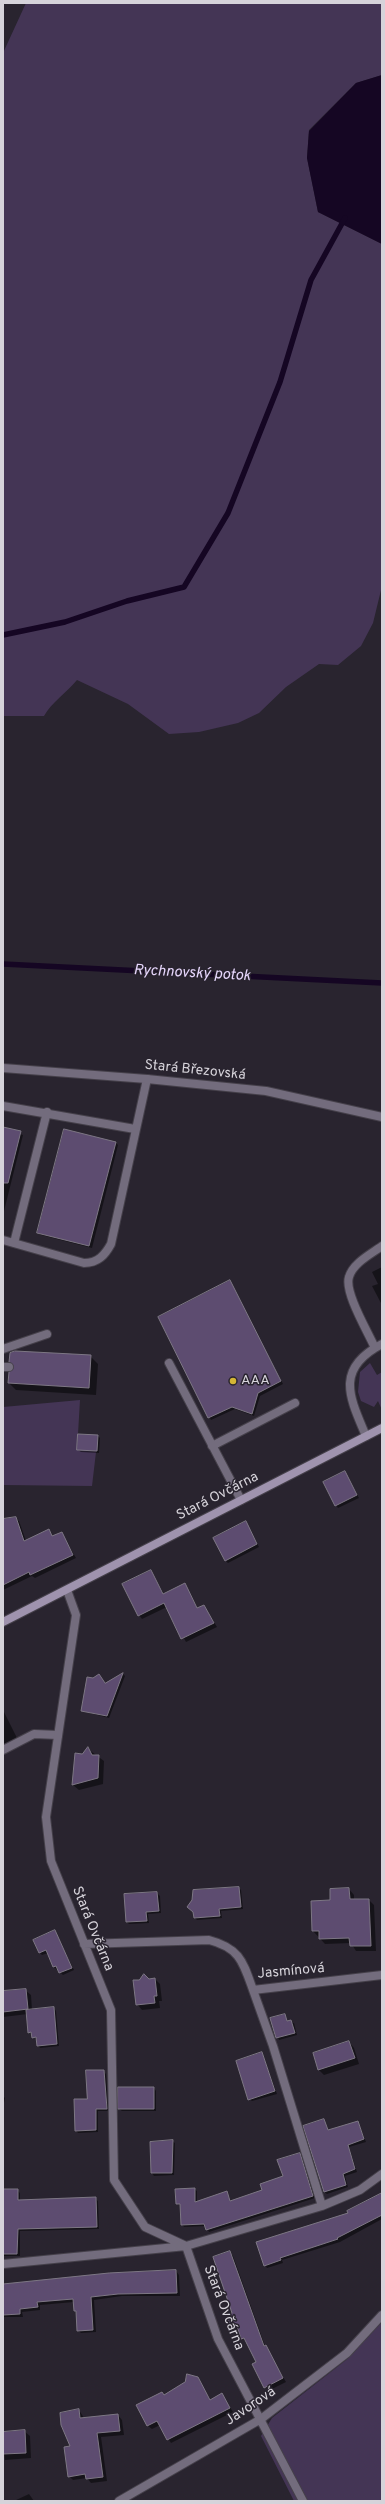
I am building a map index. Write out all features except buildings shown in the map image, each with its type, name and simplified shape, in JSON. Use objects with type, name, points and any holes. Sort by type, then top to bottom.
[{"type":"main road","name":"Stará Ovčárna","points":[[3,1622],[382,1428]]},
{"type":"street","name":"Stará Březovská","points":[[3,1068],[147,1079],[266,1091],[382,1116]]},
{"type":"street","points":[[3,1240],[84,1263],[93,1263],[103,1256],[111,1244],[147,1079]]},
{"type":"street","points":[[3,1106],[47,1112],[135,1129]]},
{"type":"street","points":[[14,1243],[47,1112]]},
{"type":"street","points":[[366,1436],[351,1400],[349,1380],[358,1364],[379,1346],[349,1292],[348,1277],[358,1262],[382,1246]]},
{"type":"street","points":[[3,1349],[47,1334]]},
{"type":"street","points":[[169,1363],[241,1500]]},
{"type":"street","points":[[212,1446],[294,1402]]},
{"type":"street","name":"Stará Ovčárna","points":[[67,1590],[76,1615],[46,1817],[51,1860],[111,2010],[114,2180],[145,2227],[186,2246],[218,2339],[303,2501]]},
{"type":"street","points":[[3,1750],[34,1734],[58,1735]]},
{"type":"street","name":"Jasmínová","points":[[84,1944],[209,1940],[227,1945],[242,1962],[253,1990],[382,1975]]},
{"type":"street","points":[[253,1990],[273,2046],[322,2206]]},
{"type":"street","points":[[3,2264],[186,2246],[322,2206],[360,2190],[382,2174]]},
{"type":"street","name":"Javorová","points":[[119,2501],[260,2419],[347,2353],[382,2315]]},
{"type":"shaded area","points":[[26,3],[382,3],[382,75],[356,83],[309,130],[307,158],[318,212],[382,244],[382,586],[373,623],[361,646],[338,665],[319,664],[286,687],[259,713],[238,723],[199,732],[169,734],[128,704],[77,680],[51,706],[44,716],[3,716],[3,53]]},
{"type":"shaded area","points":[[382,75],[382,244],[318,212],[307,158],[309,131],[356,83]]},
{"type":"shaded area","points":[[370,1363],[377,1375],[382,1372],[382,1410],[378,1401],[374,1407],[361,1401],[358,1392],[360,1372]]},
{"type":"shaded area","points":[[80,1400],[78,1434],[98,1435],[92,1486],[3,1485],[3,1407]]},
{"type":"shaded area","points":[[382,2322],[382,2501],[294,2501],[261,2436],[272,2418],[346,2360]]},
{"type":"waterway","points":[[3,635],[65,622],[127,601],[184,587],[228,513],[280,382],[311,280],[345,218]]},
{"type":"waterway","name":"Rychnovský potok","points":[[3,964],[382,983]]},
{"type":"place","name":"AAA","points":[[233,1381]]}]
